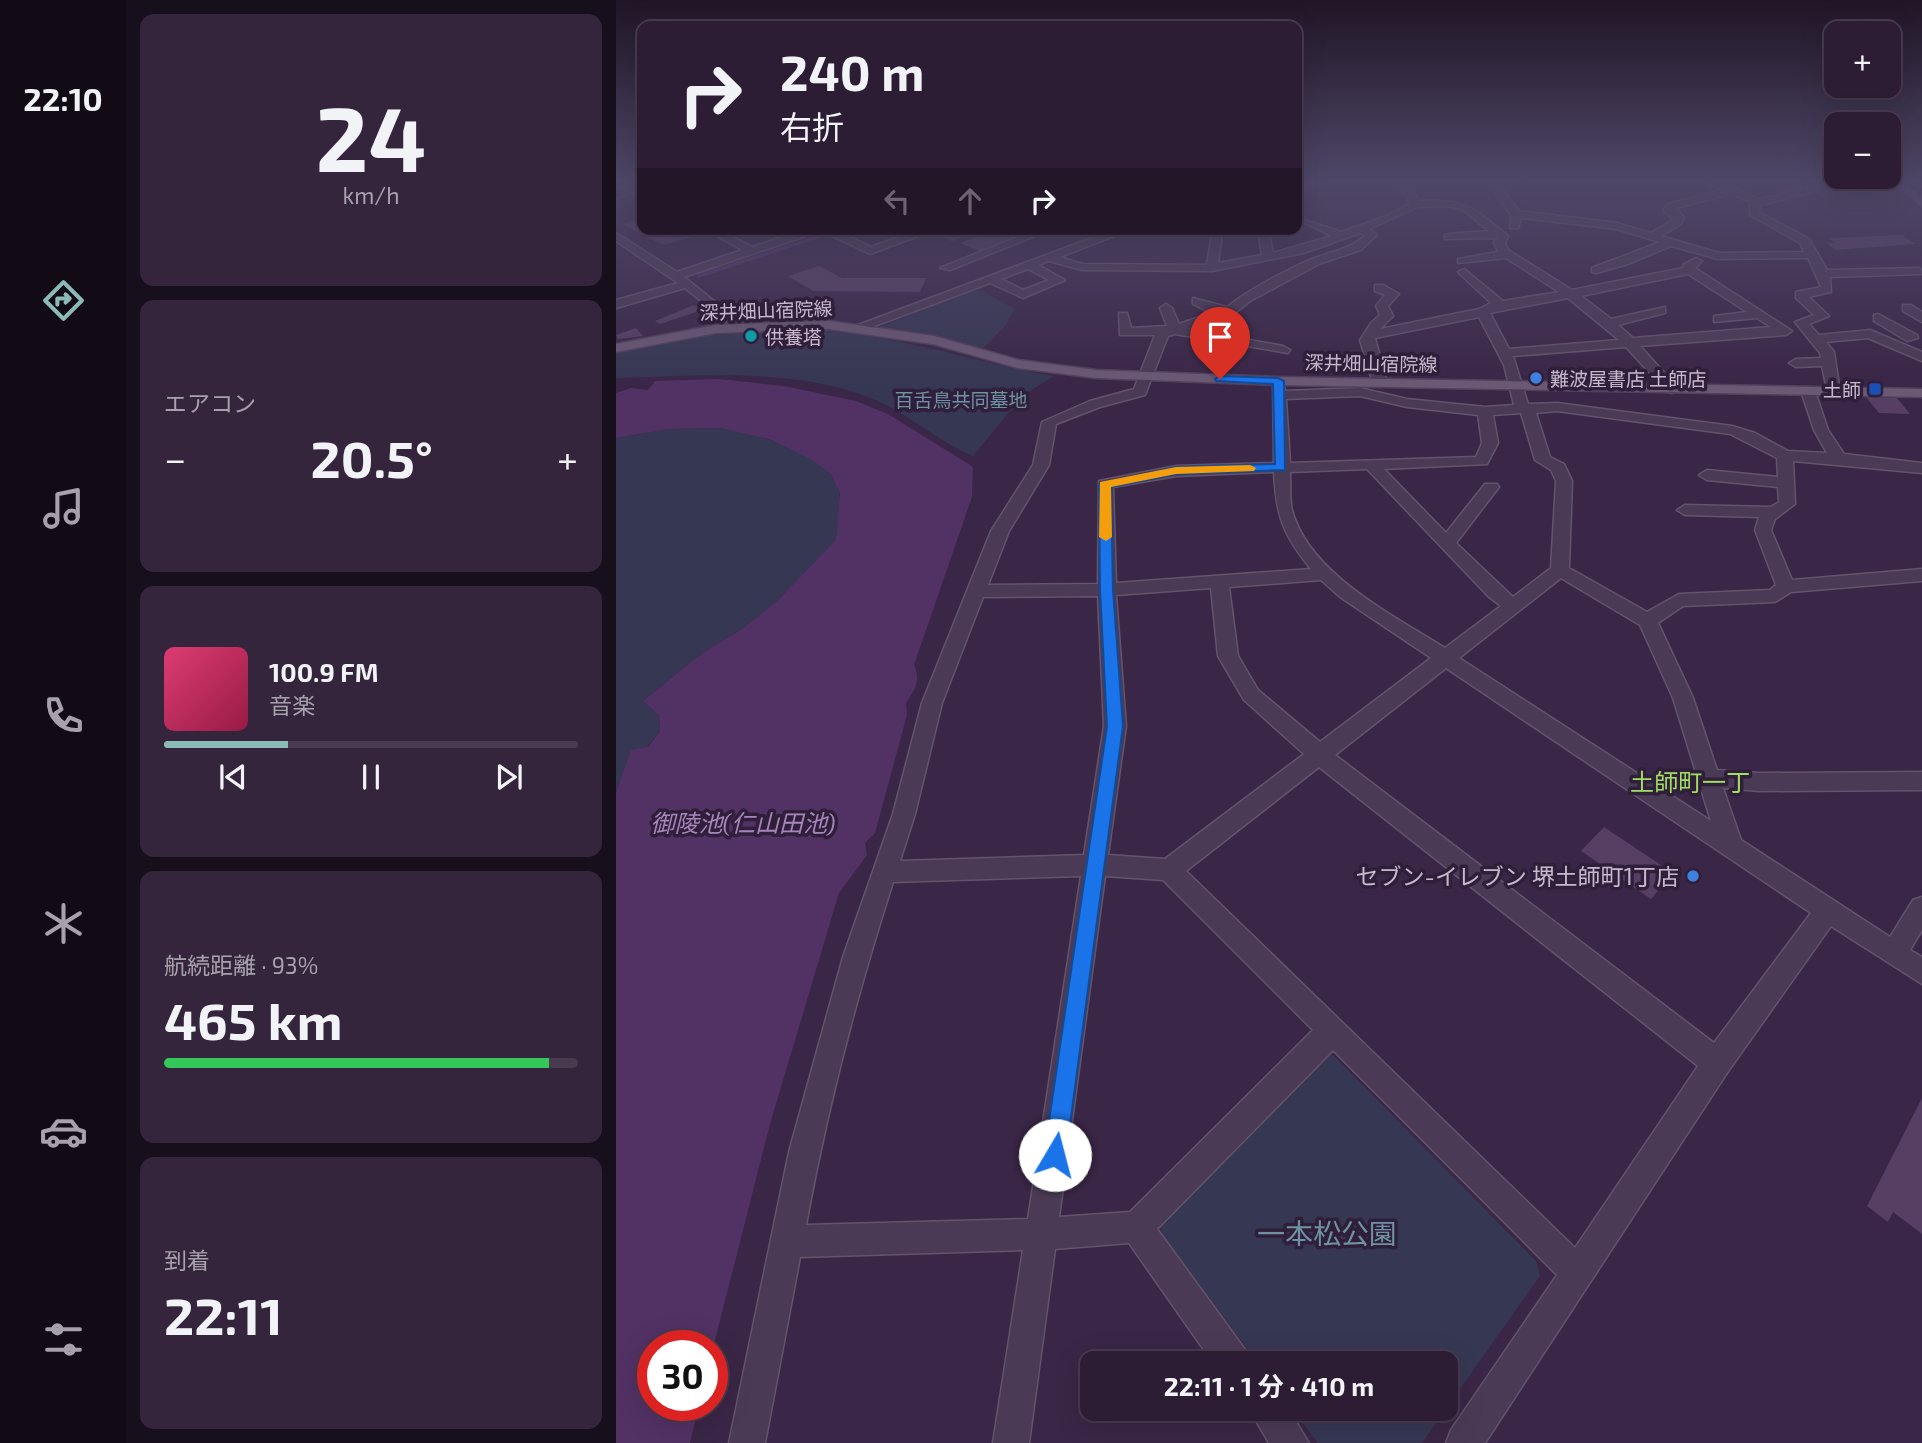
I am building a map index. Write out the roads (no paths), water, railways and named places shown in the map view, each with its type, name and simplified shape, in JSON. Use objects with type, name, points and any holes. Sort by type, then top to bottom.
[{"type":"main road","name":"深井畑山宿院線","points":[[616,348],[692,332],[803,325],[856,328],[934,340],[1029,366],[1280,388],[1380,383],[1922,393]]},
{"type":"street","points":[[629,249],[687,284],[738,327]]},
{"type":"street","points":[[675,276],[756,249]]},
{"type":"street","points":[[946,268],[995,249]]},
{"type":"street","points":[[856,328],[1073,249]]},
{"type":"street","points":[[1212,268],[1215,249]]},
{"type":"street","points":[[1267,249],[1268,256]]},
{"type":"street","points":[[1050,258],[1070,266],[1141,262],[1184,263],[1212,268],[1305,249]]},
{"type":"street","points":[[747,1443],[804,1152],[856,957],[904,814],[932,703],[1000,531],[1041,465],[1049,422],[1095,404],[1140,393],[1162,334],[1222,313],[1315,262],[1353,249]]},
{"type":"street","points":[[1504,249],[1610,323],[1672,389]]},
{"type":"street","points":[[1596,270],[1654,249]]},
{"type":"street","points":[[1696,249],[1711,255],[1810,255]]},
{"type":"street","points":[[1808,249],[1825,274],[1827,289],[1800,295],[1823,316],[1801,323],[1814,335],[1829,362],[1833,392]]},
{"type":"street","points":[[1500,306],[1463,267],[1508,254]]},
{"type":"street","points":[[1690,270],[1688,266],[1692,262],[1711,255]]},
{"type":"street","points":[[991,279],[1023,294],[1059,280],[1028,265]]},
{"type":"street","points":[[1369,335],[1382,335],[1500,306],[1648,281],[1690,270],[1782,330]]},
{"type":"street","points":[[1825,274],[1920,271]]},
{"type":"street","points":[[616,304],[687,284]]},
{"type":"street","points":[[1379,288],[1393,294],[1381,306],[1387,316],[1369,335],[1368,347],[1380,383]]},
{"type":"street","points":[[1197,301],[1222,313]]},
{"type":"street","points":[[1166,308],[1175,330]]},
{"type":"street","points":[[1908,308],[1922,318]]},
{"type":"street","points":[[1610,323],[1661,310]]},
{"type":"street","points":[[884,872],[1098,866],[1169,870],[1560,570],[1564,481],[1558,467],[1543,460],[1503,353],[1483,312]]},
{"type":"street","points":[[1718,319],[1760,314]]},
{"type":"street","points":[[1123,316],[1125,332],[1175,330],[1283,350]]},
{"type":"street","points":[[1874,336],[1906,335],[1878,318]]},
{"type":"street","points":[[1503,353],[1782,330],[1814,335],[1870,334],[1920,355]]},
{"type":"street","points":[[1796,363],[1829,362]]},
{"type":"street","points":[[1922,468],[1785,456],[1751,436],[1732,430],[1670,424],[1557,407],[1485,411],[1407,403],[1360,393],[1280,388],[1284,510],[1292,530],[1325,574],[1346,593],[1730,843],[1922,972]]},
{"type":"street","points":[[1808,391],[1821,430],[1839,459]]},
{"type":"street","points":[[1011,1443],[1098,866],[1115,726],[1107,590],[1105,484],[1176,471],[1482,461],[1490,443],[1485,411]]},
{"type":"street","points":[[1685,510],[1771,512],[1787,503],[1785,456]]},
{"type":"street","points":[[1371,465],[1495,593],[1514,606]]},
{"type":"street","points":[[1707,475],[1786,483]]},
{"type":"street","points":[[1447,543],[1491,487]]},
{"type":"street","points":[[1771,512],[1763,530],[1786,586]]},
{"type":"street","points":[[1560,570],[1648,621],[1683,698],[1730,843]]},
{"type":"street","points":[[976,591],[1107,590],[1325,574]]},
{"type":"street","points":[[1648,621],[1679,600],[1775,596],[1786,586],[1922,575]]},
{"type":"street","points":[[1219,580],[1228,656],[1251,695],[1320,755],[1717,1063]]},
{"type":"street","points":[[1710,778],[1759,782],[1922,781]]},
{"type":"street","points":[[1169,870],[1577,1272]]},
{"type":"street","points":[[1894,953],[1922,908]]},
{"type":"street","points":[[1464,1443],[1717,1063],[1829,909]]},
{"type":"street","points":[[786,1241],[1044,1234],[1137,1227],[1332,1031]]},
{"type":"street","points":[[1137,1227],[1225,1351]]},
{"type":"street","points":[[1275,1421],[1291,1443]]},
{"type":"water","name":"御陵池(仁山田池)","points":[[719,379],[784,386],[856,401],[888,414],[970,465],[973,468],[972,497],[914,665],[916,685],[906,703],[907,715],[875,833],[865,843],[867,855],[839,893],[770,1124],[718,1330],[637,1330],[637,1421],[695,1421],[690,1443],[616,1443],[616,793],[631,750],[648,747],[660,731],[659,715],[643,701],[701,654],[742,629],[776,602],[836,540],[840,494],[831,474],[811,459],[769,439],[720,428],[668,429],[616,438],[616,393],[631,388],[648,390],[655,381]]},
{"type":"waterway","points":[[699,276],[780,249]]},
{"type":"place","name":"供養塔","points":[[751,336]]},
{"type":"place","name":"難波屋書店 土師店","points":[[1536,378]]},
{"type":"place","name":"土師","points":[[1875,389]]},
{"type":"place","name":"セブン-イレブン 堺土師町1丁店","points":[[1693,876]]},
{"type":"district","name":"土師町一丁","points":[[1690,781]]},
{"type":"park label","name":"百舌鳥共同墓地","points":[[961,399]]},
{"type":"park label","name":"一本松公園","points":[[1327,1233]]}]
